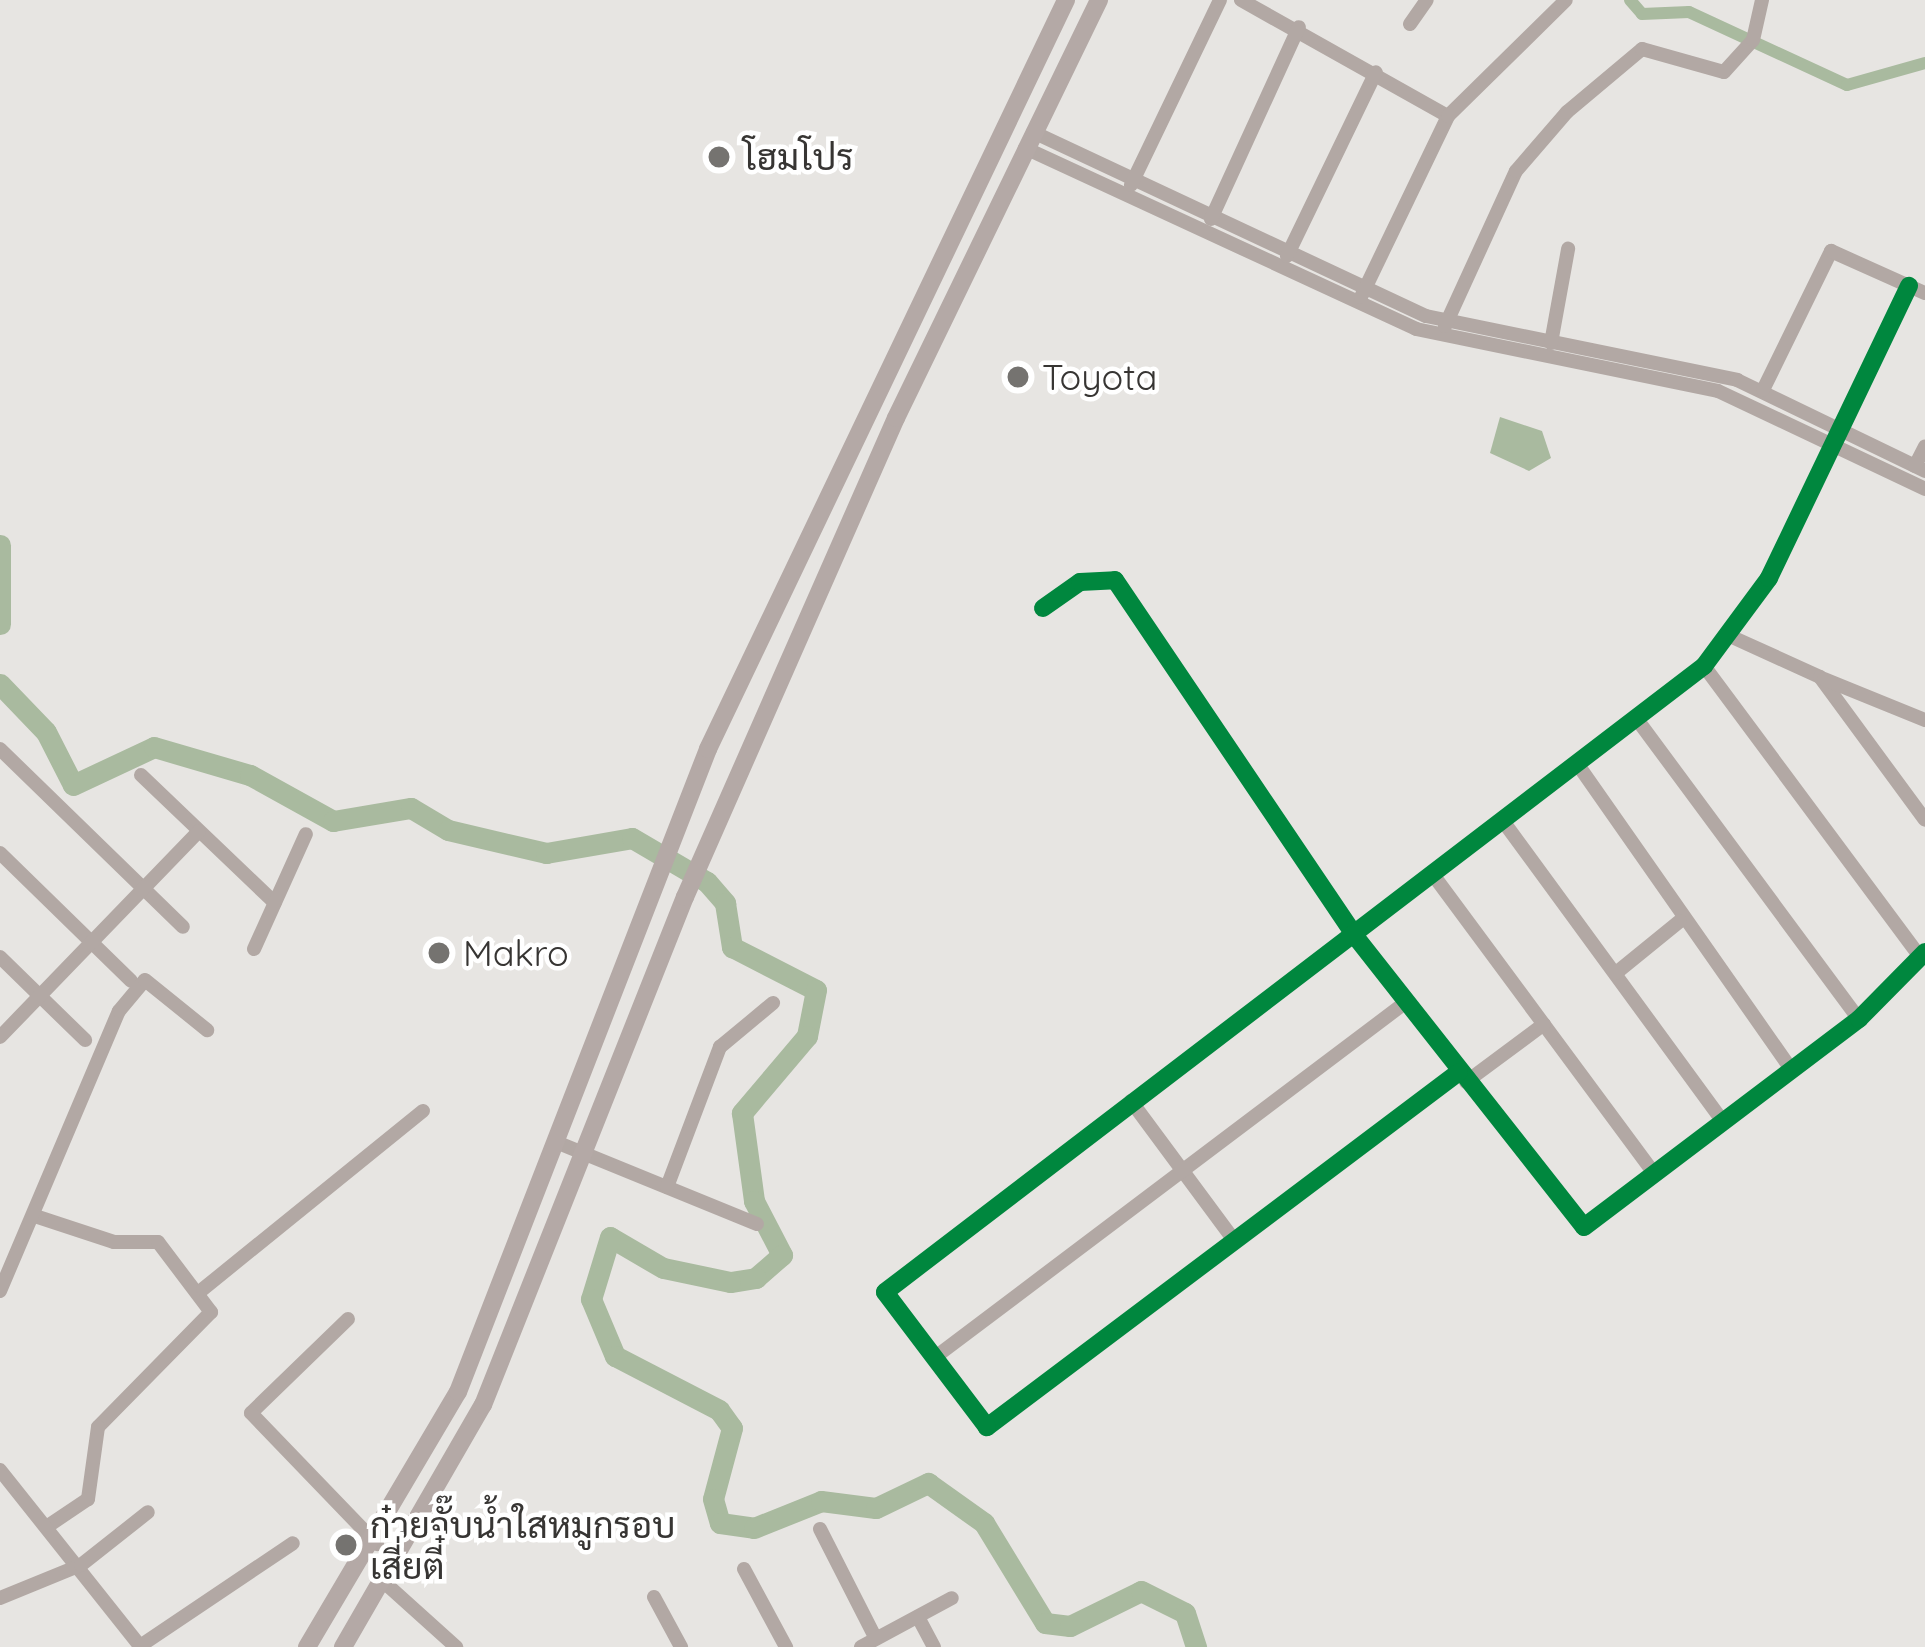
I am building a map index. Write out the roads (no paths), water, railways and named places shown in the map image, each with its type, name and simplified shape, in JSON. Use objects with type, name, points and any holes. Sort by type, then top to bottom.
[{"type":"main road","points":[[307,1647],[377,1544],[458,1391],[668,844],[1066,0]]},
{"type":"main road","points":[[343,1647],[386,1583],[483,1405],[702,858],[1029,140],[1100,0]]},
{"type":"street","points":[[1127,194],[1220,0]]},
{"type":"street","points":[[1240,0],[1299,27],[1448,116]]},
{"type":"street","points":[[1410,24],[1426,0]]},
{"type":"street","points":[[1358,304],[1448,116],[1566,0]]},
{"type":"street","points":[[1440,337],[1516,171],[1581,99],[1657,46],[1732,66],[1753,40],[1762,0]]},
{"type":"street","points":[[1205,232],[1299,27]]},
{"type":"street","points":[[1281,268],[1376,71]]},
{"type":"street","points":[[1029,140],[1135,178],[1365,289],[1447,321],[1763,390],[1920,468],[1925,446]]},
{"type":"street","points":[[1029,140],[1205,232],[1440,337],[1718,391],[1925,489]]},
{"type":"street","points":[[1551,343],[1568,249]]},
{"type":"street","points":[[1763,390],[1831,251],[1925,293]]},
{"type":"street","points":[[1544,1024],[1233,1239],[987,1427],[885,1289],[1434,876],[1704,666],[1732,637],[1909,286]]},
{"type":"street","points":[[1042,608],[1080,582],[1115,580],[1355,936],[1584,1227],[1858,1019],[1923,955],[1704,666]]},
{"type":"street","points":[[1732,637],[1925,720]]},
{"type":"street","points":[[1820,677],[1925,820]]},
{"type":"street","points":[[1636,718],[1858,1019]]},
{"type":"street","points":[[4,760],[183,927]]},
{"type":"street","points":[[1576,762],[1680,921],[1792,1070]]},
{"type":"street","points":[[141,775],[275,903]]},
{"type":"street","points":[[1503,820],[1724,1123]]},
{"type":"street","points":[[0,1037],[199,831]]},
{"type":"street","points":[[254,950],[306,834]]},
{"type":"street","points":[[0,853],[131,981]]},
{"type":"street","points":[[1434,876],[1654,1173]]},
{"type":"street","points":[[1616,973],[1680,921]]},
{"type":"street","points":[[0,956],[86,1040]]},
{"type":"street","points":[[0,1291],[6,1271],[38,1217],[94,1049],[145,980],[208,1030]]},
{"type":"street","points":[[934,1358],[1406,1002]]},
{"type":"street","points":[[667,1186],[720,1047],[773,1003]]},
{"type":"street","points":[[1131,1101],[1233,1239]]},
{"type":"street","points":[[203,1289],[423,1112]]},
{"type":"street","points":[[556,1142],[757,1224]]},
{"type":"street","points":[[38,1217],[114,1242],[158,1242],[203,1289],[211,1312],[98,1427],[88,1499],[51,1525]]},
{"type":"street","points":[[348,1319],[251,1413],[377,1544]]},
{"type":"street","points":[[0,1470],[51,1525],[141,1646],[292,1543]]},
{"type":"street","points":[[0,1598],[81,1564],[148,1512]]},
{"type":"street","points":[[820,1528],[876,1639]]},
{"type":"street","points":[[744,1569],[786,1647]]},
{"type":"street","points":[[386,1583],[456,1647]]},
{"type":"street","points":[[655,1597],[681,1647]]},
{"type":"street","points":[[861,1647],[952,1598]]},
{"type":"street","points":[[918,1617],[934,1647]]},
{"type":"waterway","points":[[1630,0],[1642,14],[1689,12],[1847,85],[1925,63]]},
{"type":"waterway","points":[[0,545],[0,624]]},
{"type":"waterway","points":[[0,684],[46,732],[73,785],[154,747],[250,775],[333,821],[411,808],[448,830],[546,853],[632,838],[707,882],[725,903],[732,947],[816,990],[807,1036],[742,1113],[754,1201],[782,1255],[756,1278],[730,1282],[663,1268],[610,1237],[591,1299],[615,1356],[719,1410],[732,1428],[713,1499],[720,1523],[754,1528],[821,1501],[876,1508],[928,1483],[984,1523],[1045,1623],[1070,1626],[1141,1591],[1185,1613],[1196,1647]]},
{"type":"place","name":"โฮมโปร","points":[[719,157]]},
{"type":"place","name":"Toyota","points":[[1018,377]]},
{"type":"place","name":"Makro","points":[[439,953]]},
{"type":"place","name":"ก๋วยจั๊บน้ำใสหมูกรอบ เสี่ยตี๋","points":[[346,1545]]}]
